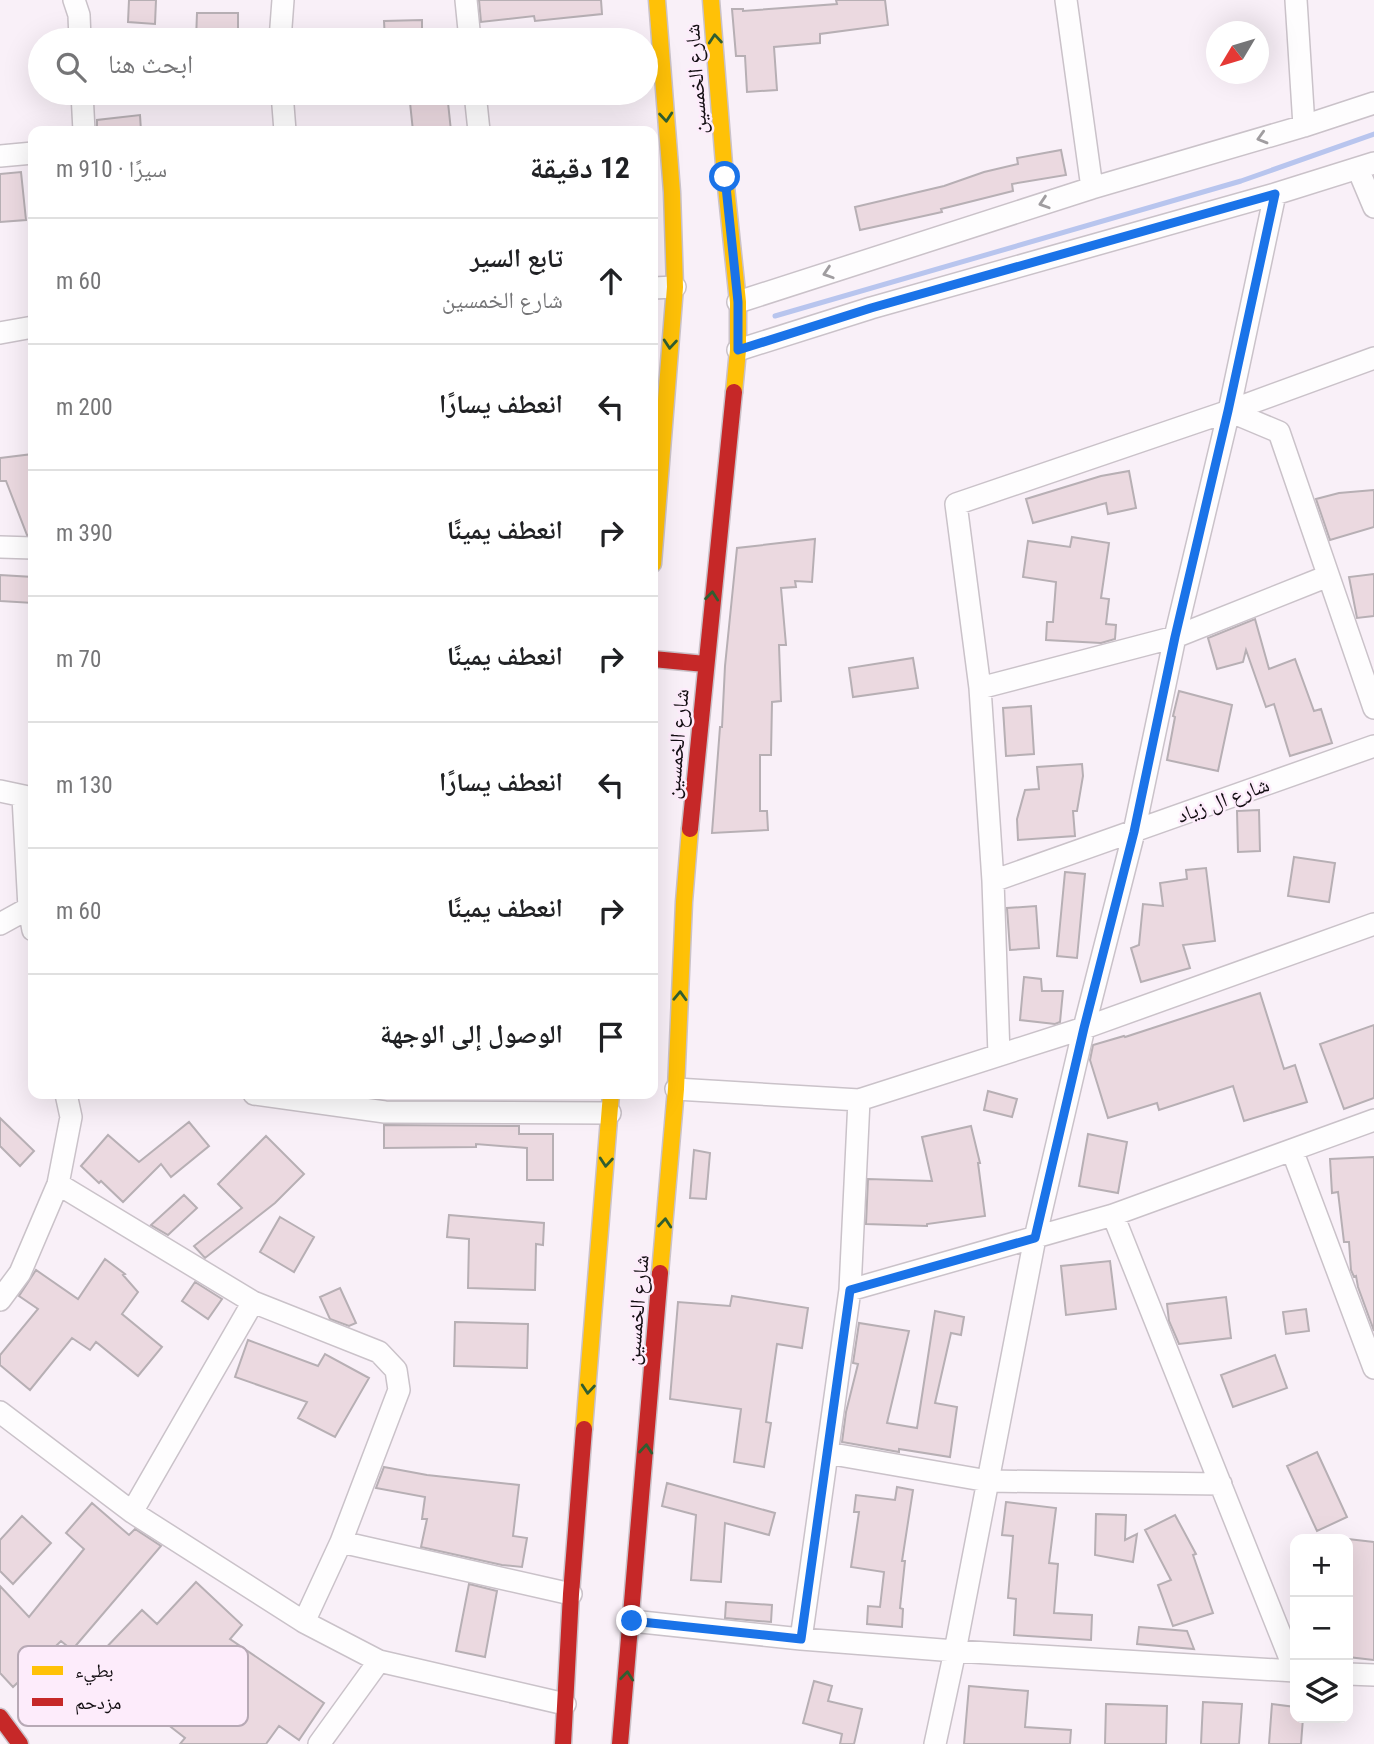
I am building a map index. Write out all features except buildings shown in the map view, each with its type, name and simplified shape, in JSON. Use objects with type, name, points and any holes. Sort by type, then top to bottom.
[{"type":"main road","name":"شارع الخمسين","points":[[657,0],[672,192],[675,287],[658,501]]},
{"type":"main road","name":"شارع الخمسين","points":[[620,1744],[676,1089],[684,902],[705,664],[738,350],[738,302],[711,0]]},
{"type":"main road","points":[[658,659],[705,664]]},
{"type":"main road","name":"شارع الخمسين","points":[[563,1744],[571,1594],[611,1103]]},
{"type":"main road","points":[[0,1717],[20,1744]]},
{"type":"street","points":[[74,0],[80,28]]},
{"type":"street","points":[[281,28],[283,0]]},
{"type":"street","points":[[466,0],[469,28]]},
{"type":"street","points":[[1066,0],[1092,188]]},
{"type":"street","points":[[1296,0],[1304,126]]},
{"type":"street","points":[[738,302],[1092,188],[1374,103]]},
{"type":"street","points":[[83,105],[84,126]]},
{"type":"street","points":[[283,105],[285,126]]},
{"type":"street","points":[[476,105],[478,126]]},
{"type":"street","points":[[0,156],[28,153]]},
{"type":"street","points":[[738,350],[871,308],[1366,166],[1374,207]]},
{"type":"street","points":[[935,1744],[1035,1238],[1084,1028],[1134,832],[1275,194]]},
{"type":"street","points":[[658,288],[675,287]]},
{"type":"street","points":[[0,333],[28,328]]},
{"type":"street","points":[[999,1055],[993,881],[980,688],[956,504],[1374,358]]},
{"type":"street","points":[[1228,411],[1279,432],[1374,708]]},
{"type":"street","points":[[0,547],[28,548]]},
{"type":"street","points":[[980,688],[1175,637],[1328,576]]},
{"type":"street","name":"شارع ال زياد","points":[[993,881],[1374,746]]},
{"type":"street","points":[[0,791],[28,798]]},
{"type":"street","points":[[0,924],[28,909]]},
{"type":"street","points":[[676,1089],[859,1100],[1084,1028],[1374,925]]},
{"type":"street","points":[[0,1300],[20,1273],[58,1185],[71,1117],[67,1099]]},
{"type":"street","points":[[290,1099],[385,1112],[611,1103]]},
{"type":"street","points":[[801,1639],[850,1290],[859,1100]]},
{"type":"street","points":[[850,1290],[1113,1215],[1374,1120]]},
{"type":"street","points":[[1292,1150],[1374,1368]]},
{"type":"street","points":[[58,1185],[253,1302],[379,1352],[396,1370],[398,1390],[341,1542],[304,1622]]},
{"type":"street","points":[[1113,1215],[1291,1660]]},
{"type":"street","points":[[132,1512],[253,1302]]},
{"type":"street","points":[[0,1412],[132,1512],[304,1622],[379,1661],[565,1704]]},
{"type":"street","points":[[827,1453],[988,1481],[1221,1484]]},
{"type":"street","points":[[341,1542],[571,1594]]},
{"type":"street","points":[[632,1621],[801,1639],[955,1651],[1290,1671]]},
{"type":"street","points":[[319,1744],[379,1661]]},
{"type":"street","points":[[1353,1674],[1374,1675]]},
{"type":"waterway","points":[[775,316],[1241,181],[1374,134]]},
{"type":"traffic: slow","points":[[657,0],[672,192],[675,287],[658,501]]},
{"type":"traffic: slow","points":[[711,0],[738,302],[738,350],[734,392]]},
{"type":"traffic: slow","points":[[660,1273],[676,1089],[690,829]]},
{"type":"traffic: slow","points":[[584,1429],[611,1099]]},
{"type":"traffic: jam","points":[[690,829],[734,392]]},
{"type":"traffic: jam","points":[[658,659],[705,664]]},
{"type":"traffic: jam","points":[[620,1744],[660,1273]]},
{"type":"traffic: jam","points":[[563,1744],[584,1429]]},
{"type":"traffic: jam","points":[[0,1717],[20,1744]]},
{"type":"route","points":[[632,1621],[801,1639],[850,1290],[1035,1238],[1084,1028],[1134,832],[1275,194],[871,308],[738,350],[738,302],[725,177]]}]
